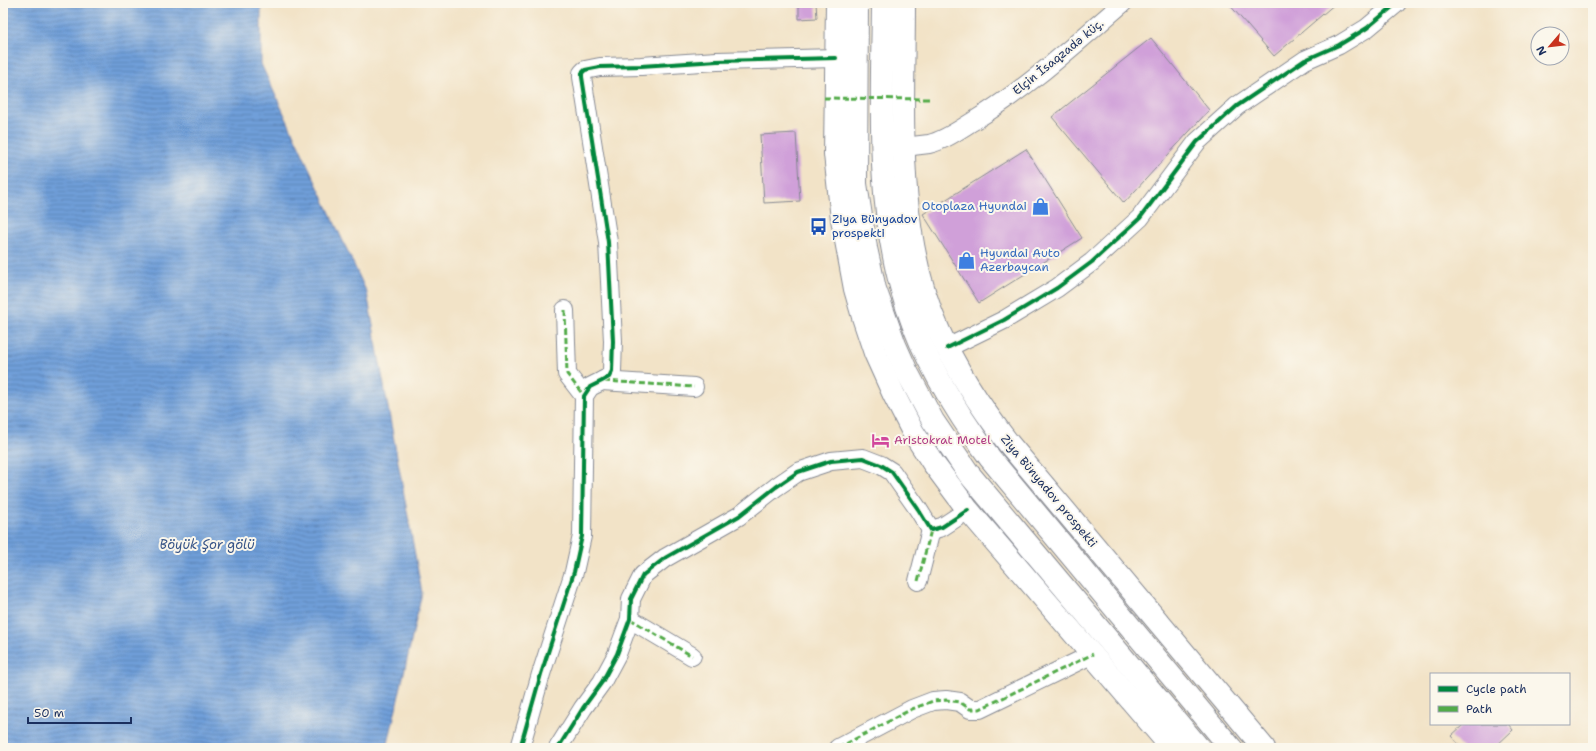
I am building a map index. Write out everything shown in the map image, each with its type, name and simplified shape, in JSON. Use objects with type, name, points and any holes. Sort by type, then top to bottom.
[{"type":"main road","points":[[837,3],[835,154],[842,219],[854,282],[875,352],[894,395],[913,432],[933,463],[968,510],[1172,748]]},
{"type":"main road","points":[[856,3],[856,184],[866,248],[875,289]]},
{"type":"main road","name":"Ziya Bünyadov prospekti","points":[[883,3],[882,140],[886,211],[891,244],[900,285],[907,308],[928,360],[956,408],[990,458],[1231,748]]},
{"type":"main road","name":"Ziya Bünyadov prospekti","points":[[904,3],[904,147],[907,210],[911,238],[924,289],[942,339],[970,391],[1009,444],[1260,744]]},
{"type":"main road","points":[[882,140],[893,200],[908,256],[921,294],[942,339]]},
{"type":"main road","points":[[835,154],[854,234],[875,289],[884,318],[904,365],[933,421],[978,484],[1199,748]]},
{"type":"main road","points":[[1144,714],[1166,748]]},
{"type":"street","name":"Elçin İsaqzadə küç.","points":[[904,147],[929,144],[944,138],[990,110],[1033,80],[1123,3]]},
{"type":"street","points":[[942,339],[1004,320],[1057,288],[1092,262],[1140,218],[1197,142],[1237,106],[1305,60],[1339,45],[1367,28],[1397,3]]},
{"type":"street","points":[[520,748],[541,674],[574,572],[582,536],[584,396],[590,387],[602,381],[612,371],[613,341],[608,242],[582,73],[586,70],[600,67],[717,61],[836,58]]},
{"type":"street","points":[[565,310],[567,374],[584,396]]},
{"type":"street","points":[[602,381],[694,387]]},
{"type":"street","points":[[558,748],[583,708],[602,682],[617,654],[630,619],[631,599],[643,575],[665,558],[739,516],[798,472],[831,461],[863,458],[881,465],[892,472],[931,530],[918,581]]},
{"type":"street","points":[[931,530],[942,527],[968,510]]},
{"type":"street","points":[[630,619],[692,656]]},
{"type":"street","points":[[838,748],[912,709],[933,701],[946,700],[960,702],[970,709],[980,709],[1093,654]]},
{"type":"water","name":"Böyük Şor gölü","points":[[3,3],[261,3],[261,64],[367,293],[422,593],[387,748],[3,748]]},
{"type":"building","points":[[799,3],[816,3],[817,18],[799,19]]},
{"type":"building","points":[[1228,3],[1336,3],[1274,56]]},
{"type":"building","points":[[1151,38],[1209,110],[1124,203],[1052,117]]},
{"type":"building","points":[[796,133],[800,201],[764,203],[760,135]]},
{"type":"building","points":[[1026,149],[1082,238],[979,303],[923,214]]},
{"type":"building","points":[[1463,725],[1509,725],[1513,730],[1494,748],[1462,748],[1451,736]]},
{"type":"marked path","points":[[824,98],[932,99]]},
{"type":"marked path","points":[[565,310],[567,374],[584,396]]},
{"type":"marked path","points":[[604,381],[694,387]]},
{"type":"marked path","points":[[918,581],[931,530]]},
{"type":"marked path","points":[[630,619],[692,656]]},
{"type":"marked path","points":[[838,748],[912,709],[933,701],[946,700],[960,702],[970,709],[980,709],[1093,654]]},
{"type":"cycle path","points":[[947,348],[1004,320],[1057,288],[1092,262],[1140,218],[1197,142],[1237,106],[1305,60],[1339,45],[1367,28],[1397,3]]},
{"type":"cycle path","points":[[520,748],[541,674],[574,572],[582,536],[584,396],[590,387],[609,377],[612,371],[613,341],[608,242],[582,73],[585,70],[600,67],[717,61],[836,58]]},
{"type":"cycle path","points":[[558,748],[583,708],[602,682],[617,654],[630,619],[631,599],[643,575],[665,558],[739,516],[798,472],[831,461],[863,458],[881,465],[892,472],[931,530],[942,527],[968,510]]},
{"type":"place","name":"Otoplaza Hyundai","points":[[1040,206]]},
{"type":"place","name":"Ziya Bünyadov prospekti","points":[[819,226]]},
{"type":"place","name":"Hyundai Auto Azerbaycan","points":[[967,260]]},
{"type":"place","name":"Aristokrat Motel","points":[[881,440]]}]
